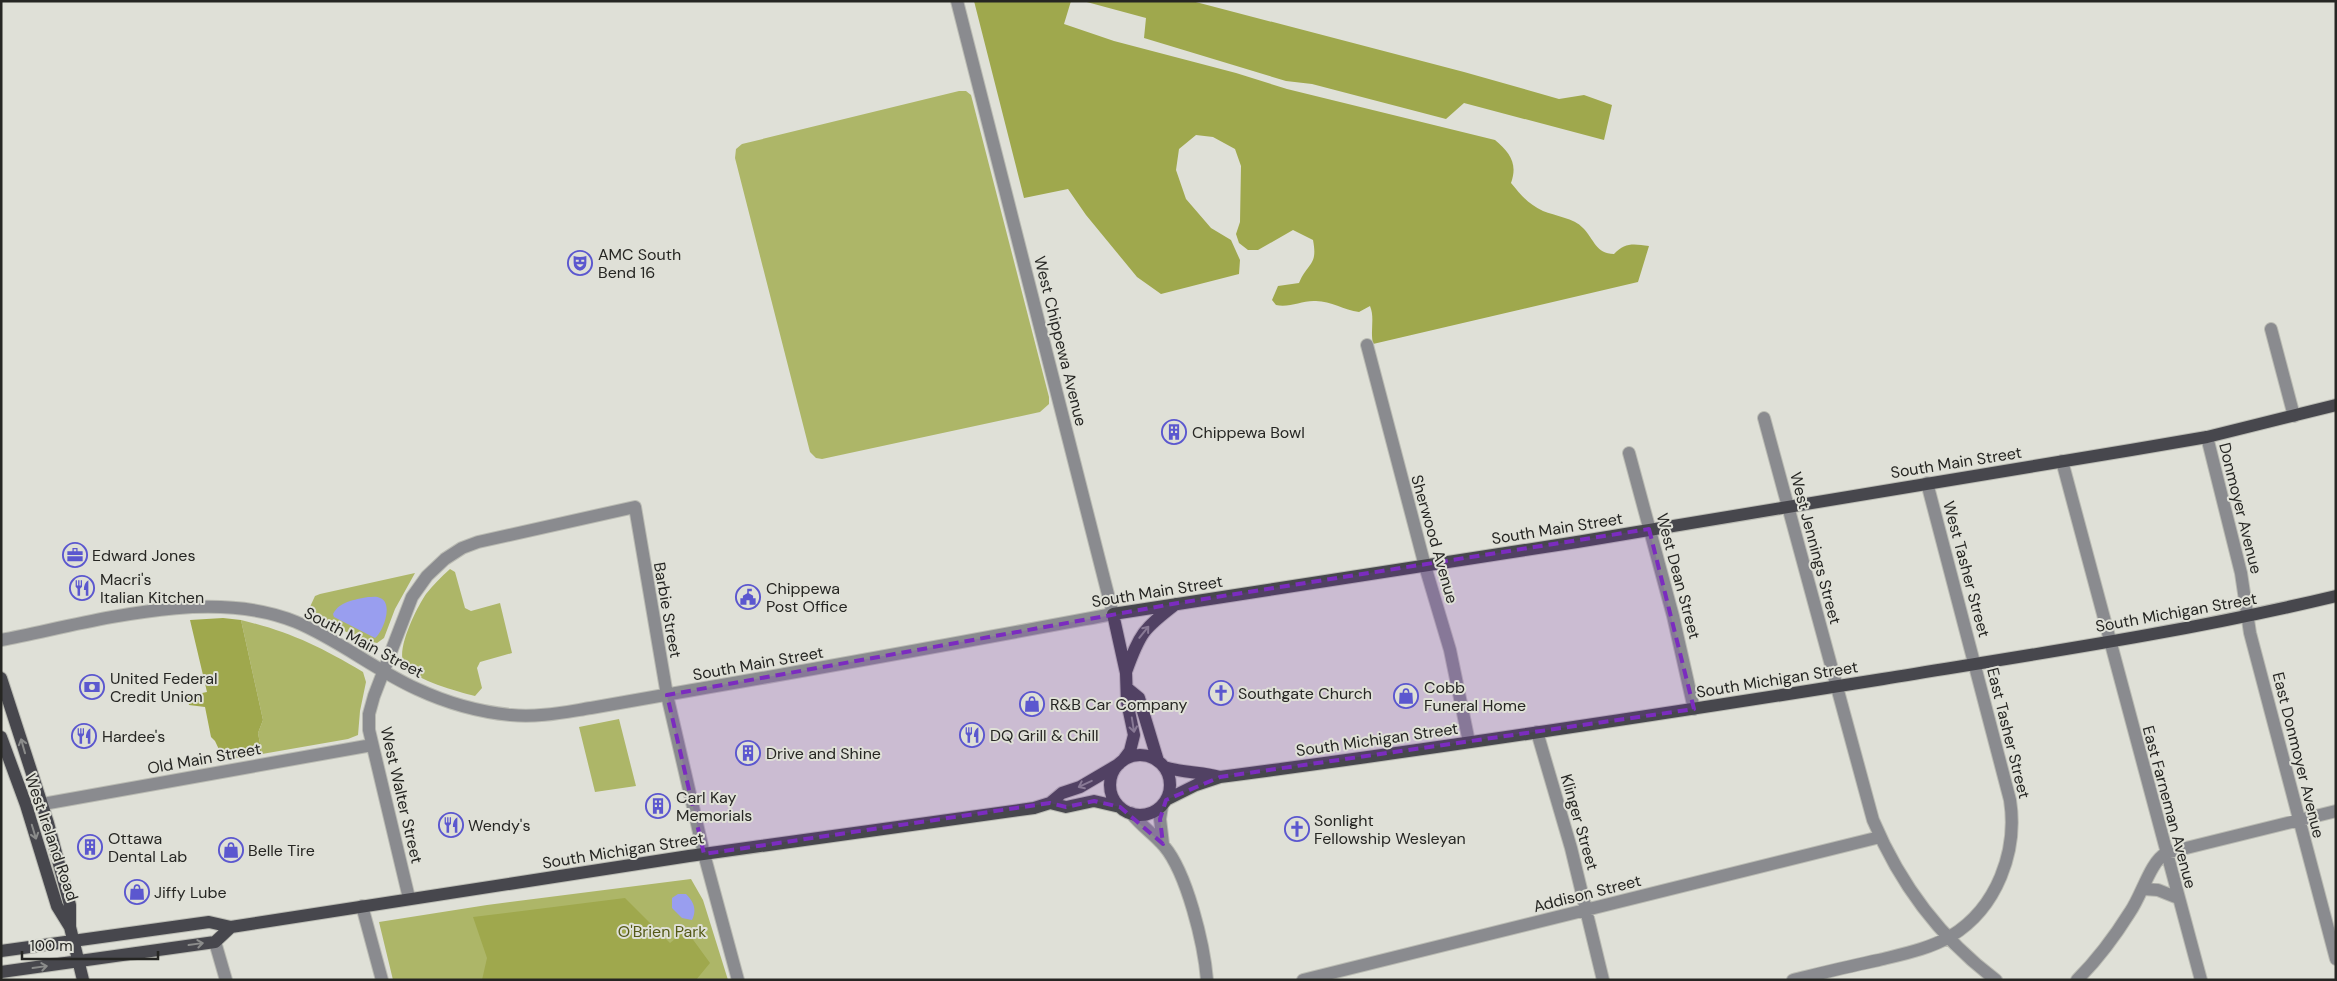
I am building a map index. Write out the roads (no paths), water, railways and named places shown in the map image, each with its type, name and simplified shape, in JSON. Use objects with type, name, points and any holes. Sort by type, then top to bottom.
[{"type":"main road","name":"South Main Street","points":[[1113,614],[1425,566],[2207,437],[2336,405]]},
{"type":"main road","name":"South Michigan Street","points":[[1164,803],[1196,785],[1220,777],[1694,709],[1975,664],[2248,617],[2336,596]]},
{"type":"main road","points":[[1126,673],[1142,633],[1154,620],[1178,603]]},
{"type":"main road","name":"West Chippewa Avenue","points":[[1113,614],[1126,673],[1127,702],[1134,734],[1130,750],[1121,762]]},
{"type":"main road","name":"West Ireland Road","points":[[1,678],[43,804],[70,905],[71,934]]},
{"type":"main road","name":"West Chippewa Avenue","points":[[1128,689],[1139,698],[1161,764]]},
{"type":"main road","name":"West Ireland Road","points":[[1,737],[26,805],[57,906],[71,934]]},
{"type":"main road","points":[[1140,755],[1161,764],[1170,783],[1164,803],[1147,814],[1126,810],[1112,792],[1113,772],[1121,762],[1140,755]]},
{"type":"main road","name":"South Michigan Street","points":[[1,951],[71,934],[209,922],[231,928],[409,898],[704,854],[1034,808],[1050,803],[1062,793],[1080,787],[1121,762]]},
{"type":"main road","name":"South Michigan Street","points":[[1161,764],[1178,772],[1209,774],[1220,777]]},
{"type":"main road","name":"South Michigan Street","points":[[1050,803],[1066,807],[1094,801],[1126,810]]},
{"type":"main road","points":[[1,972],[215,942],[231,928]]},
{"type":"main road","points":[[71,934],[83,980]]},
{"type":"street","name":"West Chippewa Avenue","points":[[957,1],[1113,614]]},
{"type":"street","points":[[2271,329],[2294,416]]},
{"type":"street","name":"Sherwood Avenue","points":[[1367,345],[1425,566],[1450,650],[1469,742]]},
{"type":"street","name":"West Jennings Street","points":[[1764,418],[1786,506],[1867,802],[1880,837],[1907,886],[1947,938],[1996,980]]},
{"type":"street","name":"Donmoyer Avenue","points":[[2207,437],[2241,573],[2248,617]]},
{"type":"street","name":"West Dean Street","points":[[1629,452],[1673,616],[1694,709]]},
{"type":"street","name":"East Farneman Avenue","points":[[2062,461],[2201,980]]},
{"type":"street","name":"West Tasher Street","points":[[1927,483],[1975,664]]},
{"type":"street","name":"West Walter Street","points":[[409,898],[372,745],[369,730],[369,714],[383,671],[412,597],[427,576],[462,548],[500,536],[635,507]]},
{"type":"street","name":"Barbie Street","points":[[635,507],[668,695],[704,854],[738,980]]},
{"type":"street","name":"South Main Street","points":[[1,640],[139,614],[216,606],[244,609],[292,621],[318,632],[416,689],[476,710],[514,716],[554,714],[668,695],[1113,614]]},
{"type":"street","name":"East Donmoyer Avenue","points":[[2248,617],[2250,633],[2336,959]]},
{"type":"street","name":"East Tasher Street","points":[[1793,980],[1914,951],[1947,938],[1968,922],[1991,895],[2004,870],[2011,841],[2010,800],[1975,664]]},
{"type":"street","name":"Klinger Street","points":[[1536,732],[1569,841],[1603,980]]},
{"type":"street","name":"Old Main Street","points":[[43,804],[372,745]]},
{"type":"street","points":[[1164,803],[1160,819],[1163,844],[1180,874],[1200,941],[1208,980]]},
{"type":"street","points":[[1126,810],[1148,833],[1163,844]]},
{"type":"street","points":[[2077,980],[2117,931],[2144,889],[2157,858],[2166,853],[2336,811]]},
{"type":"street","name":"Addison Street","points":[[1302,980],[1880,837]]},
{"type":"street","points":[[2144,889],[2158,890],[2178,898]]},
{"type":"street","points":[[362,906],[382,980]]},
{"type":"street","points":[[215,942],[226,980]]},
{"type":"water","points":[[368,597],[379,597],[384,601],[387,611],[384,624],[375,638],[334,617],[333,614],[343,604]]},
{"type":"water","points":[[678,894],[686,894],[693,903],[694,913],[692,920],[682,918],[672,908],[672,898]]},
{"type":"place","name":"AMC South Bend 16","points":[[580,263]]},
{"type":"place","name":"Chippewa Bowl","points":[[1174,432]]},
{"type":"place","name":"Edward Jones","points":[[75,555]]},
{"type":"place","name":"Macri's Italian Kitchen","points":[[82,588]]},
{"type":"place","name":"Chippewa Post Office","points":[[748,597]]},
{"type":"place","name":"United Federal Credit Union","points":[[92,687]]},
{"type":"place","name":"Southgate Church","points":[[1221,693]]},
{"type":"place","name":"Cobb Funeral Home","points":[[1406,696]]},
{"type":"place","name":"R&B Car Company","points":[[1032,704]]},
{"type":"place","name":"DQ Grill & Chill","points":[[972,735]]},
{"type":"place","name":"Hardee's","points":[[84,736]]},
{"type":"place","name":"Drive and Shine","points":[[748,753]]},
{"type":"place","name":"Carl Kay Memorials","points":[[658,806]]},
{"type":"place","name":"Wendy's","points":[[451,825]]},
{"type":"place","name":"Sonlight Fellowship Wesleyan","points":[[1297,829]]},
{"type":"place","name":"Ottawa Dental Lab","points":[[90,847]]},
{"type":"place","name":"Belle Tire","points":[[231,850]]},
{"type":"place","name":"Jiffy Lube","points":[[137,892]]},
{"type":"park label","name":"O'Brien Park","points":[[662,931]]}]
